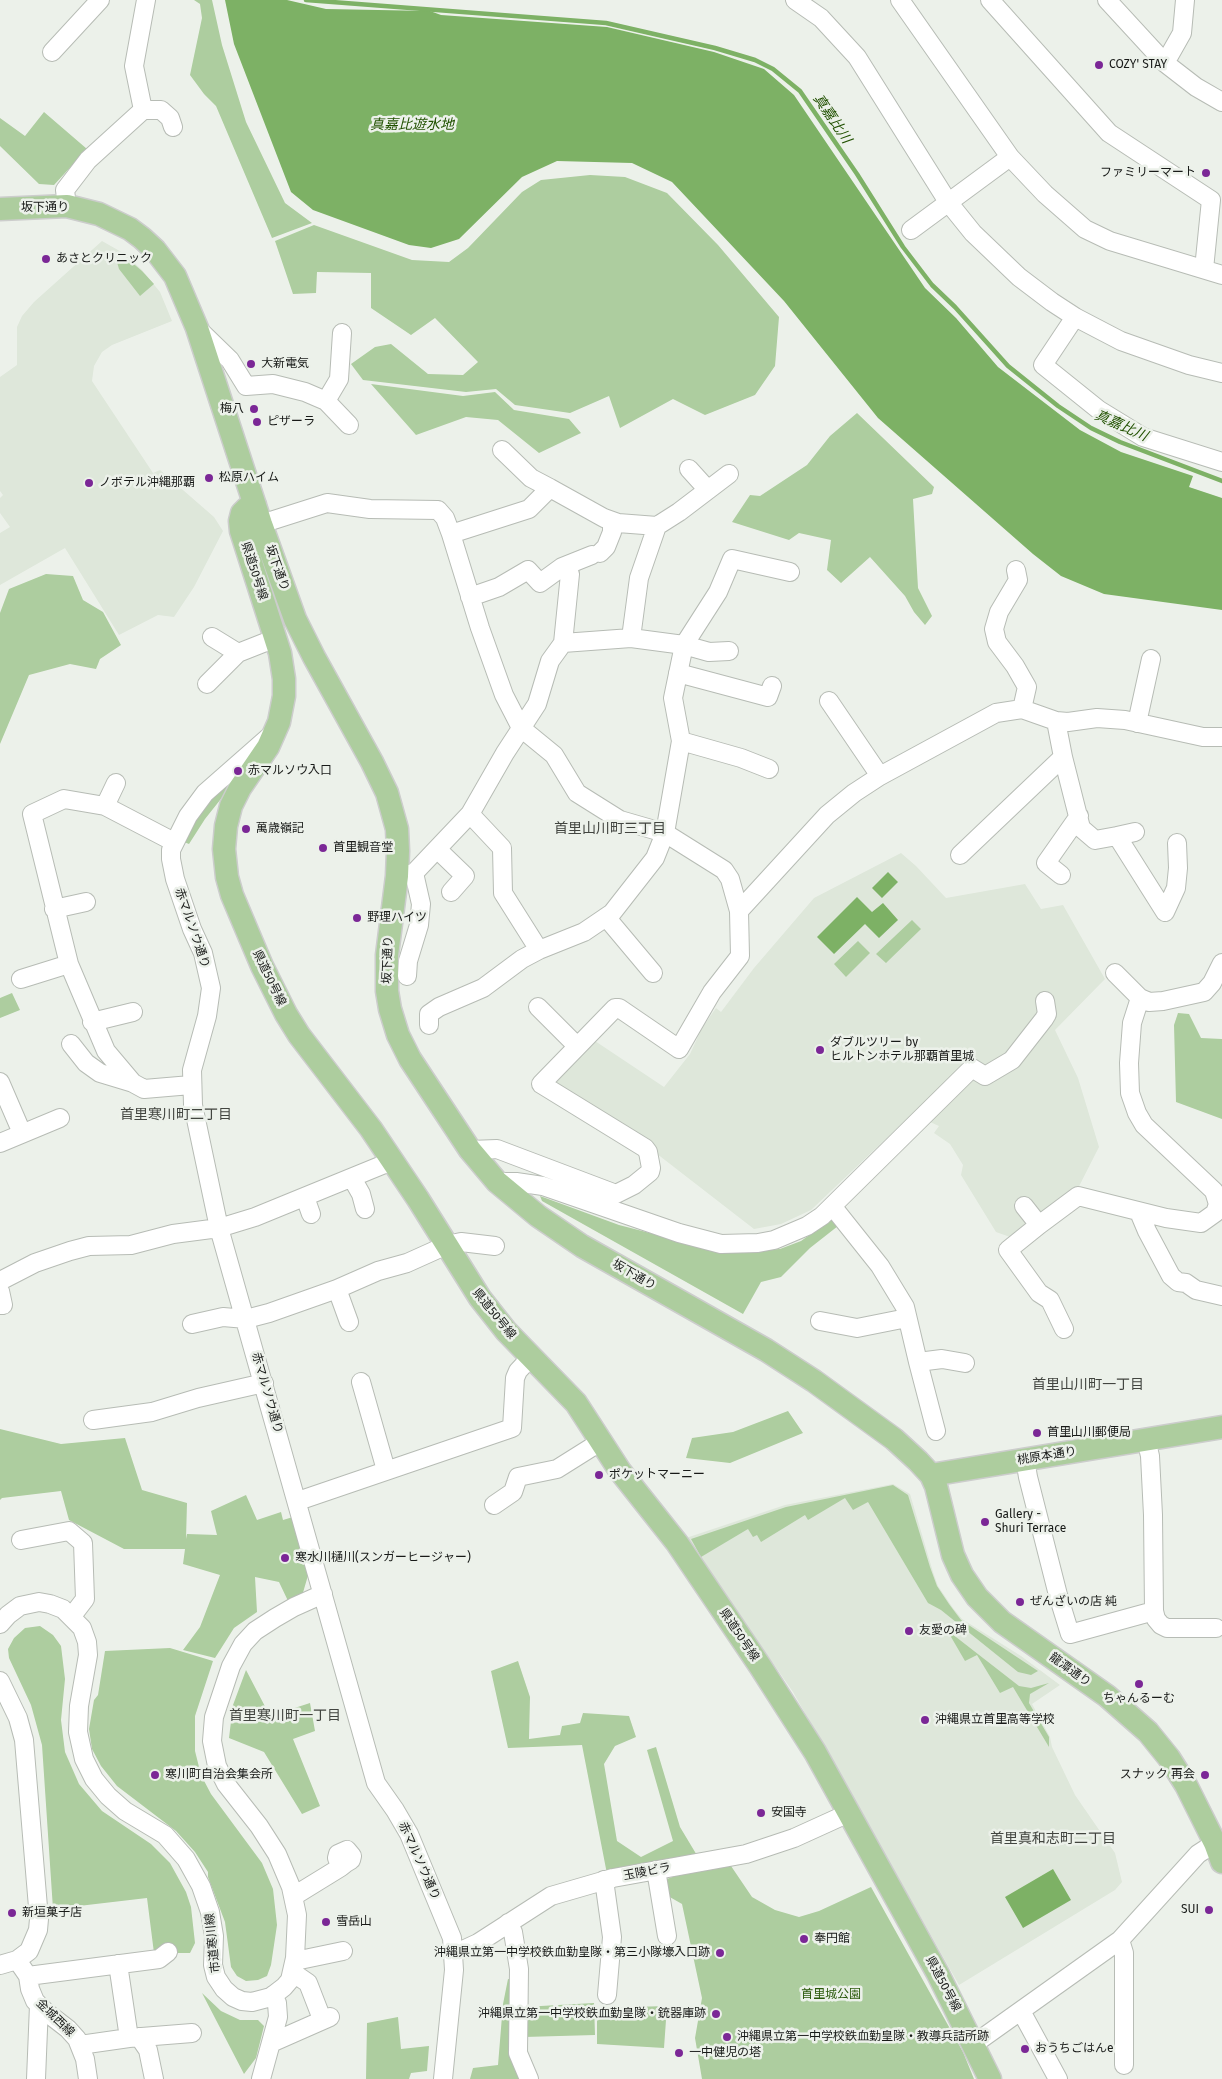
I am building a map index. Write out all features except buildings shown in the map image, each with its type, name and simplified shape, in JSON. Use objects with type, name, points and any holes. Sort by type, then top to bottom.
[{"type":"main road","name":"坂下通り","points":[[0,208],[67,206],[99,214],[130,229],[142,238],[160,256],[175,276],[197,328],[289,603],[305,640],[387,793],[406,874],[386,969],[389,1000],[395,1026],[410,1059],[470,1150],[497,1182],[521,1204],[582,1246],[749,1341],[814,1381],[894,1439],[931,1475]]},
{"type":"main road","name":"県道50号線","points":[[258,515],[248,508],[242,513],[240,521],[241,532],[276,638],[283,668],[284,696],[275,732],[259,762],[240,788],[231,806],[226,826],[224,849],[227,877],[242,920],[286,1014],[392,1161],[493,1315],[568,1394],[635,1492],[672,1538],[723,1610],[815,1752],[947,1990],[990,2079]]},
{"type":"main road","name":"桃原本通り","points":[[931,1475],[1222,1427]]},
{"type":"main road","name":"龍潭通り","points":[[931,1475],[941,1498],[953,1555],[962,1575],[977,1597],[1002,1622],[1100,1690],[1138,1721],[1169,1758],[1194,1799],[1218,1852]]},
{"type":"street","points":[[52,52],[100,0]]},
{"type":"street","points":[[143,110],[134,66],[146,0]]},
{"type":"street","points":[[795,0],[821,18],[845,41],[948,202],[973,233],[1003,263],[1037,291],[1075,317],[1121,341],[1188,365],[1222,373]]},
{"type":"street","points":[[900,0],[1010,157],[1045,194],[1085,229],[1110,241],[1222,275]]},
{"type":"street","points":[[990,0],[1109,133],[1211,200],[1204,269]]},
{"type":"street","points":[[1107,0],[1165,63],[1196,87],[1222,102]]},
{"type":"street","points":[[1165,63],[1182,33],[1185,0]]},
{"type":"street","points":[[67,206],[65,190],[88,160],[143,110],[161,110],[170,118],[173,127]]},
{"type":"street","points":[[911,230],[1010,157]]},
{"type":"street","points":[[1075,317],[1043,365],[1099,410],[1143,437],[1182,452],[1222,462]]},
{"type":"street","points":[[197,328],[230,360],[246,386],[273,384],[305,392],[326,402],[349,425]]},
{"type":"street","points":[[326,402],[339,380],[342,333]]},
{"type":"street","points":[[502,450],[532,478],[618,523],[657,526],[679,512],[729,474]]},
{"type":"street","points":[[689,469],[708,490]]},
{"type":"street","points":[[451,534],[529,509],[550,488]]},
{"type":"street","points":[[258,515],[327,503],[370,509],[438,510],[445,518],[451,534],[470,597],[504,695],[521,728],[554,755],[577,793],[620,820],[665,833],[724,870],[730,878],[739,911],[740,956],[712,992],[679,1049],[619,1008],[611,1010],[542,1084],[645,1148],[648,1152],[650,1172],[634,1185],[616,1194],[496,1149],[470,1150]]},
{"type":"street","points":[[470,597],[499,586],[528,570],[540,583],[562,567],[596,554],[606,547],[612,532],[612,521]]},
{"type":"street","points":[[631,638],[639,578],[657,526]]},
{"type":"street","points":[[429,1025],[429,1014],[439,1006],[483,988],[522,959],[584,932],[612,913],[655,858],[665,833],[681,741],[673,698],[684,645],[718,592],[732,560],[790,572]]},
{"type":"street","points":[[407,976],[408,960],[419,925],[421,904],[406,874],[437,849],[470,814],[537,704],[550,661],[563,643],[570,574],[562,567]]},
{"type":"street","points":[[1016,570],[1018,580],[999,612],[994,629],[997,642],[1027,687],[1022,709]]},
{"type":"street","points":[[212,637],[238,653]]},
{"type":"street","points":[[207,684],[238,653],[276,638]]},
{"type":"street","points":[[563,643],[631,638],[684,645],[709,652],[729,651]]},
{"type":"street","points":[[1137,722],[1151,659]]},
{"type":"street","points":[[678,673],[768,697],[772,686]]},
{"type":"street","points":[[829,701],[880,776]]},
{"type":"street","points":[[739,911],[827,815],[854,793],[880,776],[996,713],[1022,709],[1056,721],[1068,722],[1097,718],[1125,720],[1203,737],[1222,734]]},
{"type":"street","points":[[1056,721],[1063,757],[1082,828],[1095,840],[1135,832]]},
{"type":"street","name":"赤マルソウ通り","points":[[275,732],[205,793],[188,816],[174,842],[171,856],[173,869],[192,928],[203,954],[211,988],[210,1007],[192,1070],[191,1085],[194,1114],[220,1228],[376,1782],[396,1810],[409,1834],[447,1923],[454,1951],[454,1970],[443,2079]]},
{"type":"street","points":[[681,741],[741,758],[769,769]]},
{"type":"street","points":[[960,855],[1063,757]]},
{"type":"street","points":[[105,806],[116,783]]},
{"type":"street","points":[[133,1083],[106,1051],[92,1022],[69,964],[32,814],[64,799],[105,806],[174,842]]},
{"type":"street","points":[[470,814],[502,848],[503,894],[539,950]]},
{"type":"street","points":[[1061,875],[1046,863],[1079,816]]},
{"type":"street","points":[[1117,836],[1165,912],[1176,888],[1178,843]]},
{"type":"street","points":[[437,849],[465,876],[451,892]]},
{"type":"street","points":[[54,909],[86,902]]},
{"type":"street","points":[[606,917],[653,973]]},
{"type":"street","points":[[1114,973],[1140,998],[1149,1002],[1164,1001],[1204,992],[1220,971],[1222,963]]},
{"type":"street","points":[[21,979],[69,964]]},
{"type":"street","points":[[1064,1329],[1050,1300],[1039,1293],[1008,1250],[1078,1196],[1139,1212],[1201,1223],[1215,1214],[1218,1204],[1214,1191],[1144,1125],[1137,1113],[1130,1093],[1129,1063],[1132,1023],[1140,998]]},
{"type":"street","points":[[497,1182],[516,1182],[543,1186],[679,1233],[721,1244],[758,1243],[774,1240],[807,1226],[832,1207],[972,1068],[985,1076],[1012,1060],[1044,1020],[1047,1014],[1045,1001]]},
{"type":"street","points":[[538,1006],[577,1046]]},
{"type":"street","points":[[92,1022],[133,1012]]},
{"type":"street","points":[[70,1044],[86,1063],[100,1073],[133,1083],[144,1090],[191,1085]]},
{"type":"street","points":[[0,1082],[22,1133]]},
{"type":"street","points":[[0,1143],[60,1118]]},
{"type":"street","points":[[0,1281],[35,1263],[89,1246],[131,1244],[173,1234],[220,1228],[255,1217],[392,1161]]},
{"type":"street","points":[[352,1178],[361,1194],[366,1209]]},
{"type":"street","points":[[305,1197],[311,1214]]},
{"type":"street","points":[[1024,1206],[1039,1225]]},
{"type":"street","points":[[832,1207],[880,1266],[905,1307],[936,1431]]},
{"type":"street","points":[[1139,1212],[1147,1231],[1172,1276],[1178,1282],[1186,1283],[1196,1290],[1222,1296]]},
{"type":"street","points":[[192,1324],[222,1317],[246,1319],[337,1290],[447,1245],[461,1242],[495,1246]]},
{"type":"street","points":[[337,1290],[349,1322]]},
{"type":"street","points":[[0,1291],[3,1305],[0,1306]]},
{"type":"street","points":[[820,1321],[857,1328],[907,1318]]},
{"type":"street","points":[[298,1501],[512,1428],[515,1378],[518,1371],[531,1357]]},
{"type":"street","points":[[918,1362],[942,1359],[965,1363]]},
{"type":"street","points":[[93,1420],[152,1412],[198,1398],[264,1382]]},
{"type":"street","points":[[362,1382],[386,1470]]},
{"type":"street","points":[[1146,1439],[1150,1456],[1153,1515],[1154,1611],[1161,1625],[1167,1628],[1216,1628]]},
{"type":"street","points":[[494,1505],[513,1492],[518,1477],[557,1469],[600,1442]]},
{"type":"street","points":[[1025,1460],[1058,1596],[1070,1634],[1154,1611]]},
{"type":"street","points":[[0,1624],[16,1609],[34,1603],[54,1605],[72,1616],[85,1600],[82,1543],[69,1531],[21,1540]]},
{"type":"street","points":[[260,2079],[278,2011],[273,1995],[287,1984],[294,1967],[297,1929],[294,1896],[287,1875],[272,1844],[220,1774],[212,1750],[212,1730],[214,1717],[227,1676],[243,1644],[258,1629],[294,1606],[323,1594]]},
{"type":"street","name":"市道寒川線","points":[[72,1616],[82,1628],[87,1642],[87,1661],[79,1706],[78,1732],[84,1759],[94,1779],[116,1804],[165,1835],[191,1867],[201,1886],[210,1912],[214,1936],[213,1965],[216,1977],[224,1989],[233,1997],[247,2002],[263,2000],[273,1995]]},
{"type":"street","points":[[0,1681],[18,1718],[24,1740],[38,1919],[38,1930],[29,1950],[8,1963]]},
{"type":"street","name":"玉陵ビラ","points":[[454,1951],[471,1946],[551,1896],[604,1880],[746,1854],[794,1838],[849,1813]]},
{"type":"street","points":[[974,2044],[1120,1940],[1198,1854],[1218,1852]]},
{"type":"street","points":[[294,1896],[341,1867]]},
{"type":"street","points":[[656,1870],[667,1936]]},
{"type":"street","points":[[604,1880],[612,1937],[607,1995]]},
{"type":"street","points":[[508,1923],[513,1932],[519,1969],[518,2053],[529,2079]]},
{"type":"street","points":[[1120,1940],[1124,1953],[1124,2065]]},
{"type":"street","points":[[294,1967],[343,1951]]},
{"type":"street","points":[[28,1976],[159,1959],[168,1952]]},
{"type":"street","name":"金城西線","points":[[8,1963],[28,1976],[32,1995],[39,2005],[68,2029],[80,2045],[87,2066],[88,2079]]},
{"type":"street","points":[[118,1964],[134,2038],[148,2050],[154,2079]]},
{"type":"street","points":[[271,2043],[326,2018],[308,1983],[294,1967]]},
{"type":"street","points":[[36,2079],[39,2005]]},
{"type":"street","points":[[1021,2011],[1058,2079]]},
{"type":"street","points":[[80,2045],[192,2032]]},
{"type":"shaded area","points":[[102,241],[125,254],[142,270],[160,292],[172,321],[112,345],[102,352],[94,366],[92,381],[153,473],[160,470],[214,517],[223,531],[194,587],[174,617],[158,615],[119,635],[65,548],[0,585],[0,533],[10,527],[0,513],[0,498],[3,495],[0,491],[0,377],[17,365],[17,327],[22,316],[34,302]]},
{"type":"shaded area","points":[[901,853],[946,898],[1025,884],[1041,909],[1063,905],[1105,979],[1055,1030],[1078,1078],[1099,1147],[1070,1204],[1013,1238],[996,1232],[961,1175],[963,1165],[950,1144],[934,1133],[939,1126],[912,1114],[811,1210],[781,1224],[754,1229],[652,1150],[552,1082],[592,1039],[664,1087],[690,1054],[702,1028],[716,1008],[721,1012],[754,968],[814,898]]},
{"type":"shaded area","name":"沖縄県立首里高等学校","points":[[893,1484],[910,1494],[938,1586],[962,1619],[1021,1656],[1060,1685],[1032,1704],[1050,1737],[1052,1747],[1075,1795],[1115,1853],[1122,1882],[1115,1890],[959,1985],[793,1692],[686,1538],[785,1505]]},
{"type":"green space","points":[[194,0],[212,0],[222,45],[246,122],[285,203],[312,223],[272,238],[216,106],[190,75],[202,18],[200,4]]},
{"type":"green space","points":[[44,112],[87,149],[54,185],[39,184],[0,146],[0,118],[25,136]]},
{"type":"green space","points":[[590,175],[625,177],[667,193],[718,245],[779,317],[775,366],[755,395],[705,415],[673,399],[620,428],[609,396],[570,413],[515,405],[496,389],[466,392],[363,380],[351,364],[375,347],[391,344],[428,374],[463,375],[478,362],[435,318],[411,335],[371,308],[371,273],[317,272],[316,293],[293,294],[275,241],[314,225],[412,260],[449,262],[468,248],[522,192],[541,180]]},
{"type":"green space","points":[[122,254],[154,284],[140,296],[119,269],[117,262]]},
{"type":"green space","points":[[371,384],[463,396],[495,392],[514,410],[569,419],[581,433],[539,453],[498,420],[466,417],[416,435]]},
{"type":"green space","points":[[857,413],[934,487],[932,494],[913,499],[918,588],[932,616],[925,625],[914,612],[905,596],[870,557],[841,583],[827,570],[831,540],[799,533],[789,540],[732,522],[750,495],[760,496],[807,465],[830,436]]},
{"type":"green space","points":[[46,574],[73,576],[83,600],[103,612],[121,645],[100,659],[96,669],[70,664],[29,675],[0,744],[0,613],[9,589]]},
{"type":"green space","points":[[232,777],[236,780],[205,819],[189,844],[184,842],[193,823],[210,799]]},
{"type":"green space","points":[[912,920],[921,929],[886,963],[876,954]]},
{"type":"green space","points":[[858,941],[870,953],[846,977],[834,964]]},
{"type":"green space","points":[[12,993],[20,1010],[0,1018],[0,998]]},
{"type":"green space","points":[[1178,1013],[1189,1014],[1201,1038],[1222,1039],[1222,1119],[1176,1102],[1174,1025]]},
{"type":"green space","points":[[540,1196],[619,1225],[708,1248],[780,1249],[801,1241],[832,1219],[838,1226],[810,1248],[781,1277],[761,1282],[743,1314],[542,1201]]},
{"type":"green space","points":[[788,1411],[803,1433],[730,1463],[686,1458],[692,1438],[733,1432]]},
{"type":"green space","points":[[0,1429],[61,1444],[125,1438],[142,1490],[187,1503],[186,1539],[187,1534],[217,1535],[211,1511],[246,1495],[257,1520],[281,1512],[283,1520],[293,1517],[309,1572],[302,1596],[289,1603],[279,1582],[255,1577],[257,1612],[234,1628],[215,1658],[183,1650],[200,1627],[220,1575],[183,1564],[185,1549],[124,1549],[69,1520],[61,1491],[2,1498],[0,1500]]},
{"type":"green space","points":[[893,1485],[908,1495],[937,1586],[961,1620],[1038,1671],[1031,1675],[1018,1672],[941,1610],[928,1603],[868,1502],[853,1510],[845,1498],[808,1520],[805,1515],[761,1542],[757,1535],[753,1537],[748,1529],[701,1557],[691,1539],[786,1507]]},
{"type":"green space","points":[[40,1626],[53,1635],[61,1646],[65,1679],[61,1720],[65,1752],[79,1784],[102,1811],[151,1844],[170,1863],[186,1892],[191,1907],[195,1943],[190,1953],[154,1953],[147,1898],[53,1909],[42,1745],[31,1705],[9,1658],[8,1649],[14,1638],[25,1628]]},
{"type":"green space","points":[[947,1630],[1019,1686],[1031,1688],[1049,1683],[1030,1694],[1029,1703],[1049,1737],[1049,1747],[1013,1687],[1000,1693],[977,1655],[965,1661]]},
{"type":"green space","points":[[170,1648],[213,1661],[195,1716],[195,1751],[201,1775],[211,1794],[262,1863],[273,1889],[277,1925],[271,1965],[267,1976],[258,1980],[246,1981],[237,1976],[231,1967],[225,1922],[208,1877],[208,1872],[195,1852],[176,1831],[117,1786],[101,1766],[92,1749],[89,1729],[94,1700],[98,1695],[105,1651]]},
{"type":"green space","points":[[518,1661],[530,1697],[529,1739],[560,1735],[562,1726],[580,1723],[583,1713],[629,1716],[636,1737],[615,1746],[604,1764],[617,1841],[641,1857],[673,1841],[647,1750],[656,1747],[680,1827],[698,1857],[607,1874],[582,1745],[508,1748],[491,1671]]},
{"type":"green space","points":[[246,1670],[270,1716],[310,1703],[315,1731],[293,1739],[320,1806],[302,1814],[264,1752],[229,1738],[233,1705]]},
{"type":"green space","name":"首里城公園","points":[[731,1866],[752,1897],[775,1910],[799,1917],[819,1911],[871,1887],[963,2052],[974,2079],[702,2079],[695,2038],[702,1998],[682,1904],[668,1896],[664,1880],[678,1875]]},
{"type":"green space","points":[[508,1979],[514,1980],[520,2079],[470,2079],[473,2068],[498,2065],[503,2004]]},
{"type":"green space","points":[[202,1993],[221,2011],[240,2020],[258,2020],[264,2026],[256,2058],[244,2074]]},
{"type":"green space","points":[[594,2003],[595,2035],[524,2037],[523,2007]]},
{"type":"green space","points":[[667,2006],[664,2048],[597,2044],[597,2008]]},
{"type":"green space","points":[[398,2017],[401,2049],[429,2046],[427,2071],[411,2073],[409,2079],[366,2079],[367,2023]]},
{"type":"water","name":"真嘉比遊水地","points":[[225,0],[287,0],[326,9],[430,11],[441,15],[607,27],[714,52],[764,69],[794,95],[925,288],[956,318],[998,367],[1080,430],[1121,452],[1193,476],[1189,487],[1222,498],[1222,610],[1104,594],[1061,576],[1033,554],[878,418],[784,301],[672,182],[632,163],[557,161],[522,177],[459,239],[431,248],[409,245],[313,210],[291,192],[234,44]]},
{"type":"water","points":[[888,872],[898,882],[882,898],[872,888]]},
{"type":"water","points":[[857,897],[872,912],[883,903],[898,920],[879,938],[865,924],[834,954],[817,937]]},
{"type":"water","points":[[1053,1869],[1071,1900],[1023,1928],[1005,1897]]},
{"type":"waterway","name":"真嘉比川","points":[[306,0],[606,23],[715,48],[755,60],[773,69],[800,91],[857,174],[903,247],[932,285],[955,307],[1008,366],[1058,406],[1091,428],[1120,442],[1222,481]]},
{"type":"place","name":"COZY' STAY","points":[[1099,65]]},
{"type":"place","name":"ファミリーマート","points":[[1206,173]]},
{"type":"place","name":"あさとクリニック","points":[[46,259]]},
{"type":"place","name":"大新電気","points":[[251,364]]},
{"type":"place","name":"梅八","points":[[254,409]]},
{"type":"place","name":"ピザーラ","points":[[257,422]]},
{"type":"place","name":"松原ハイム","points":[[209,478]]},
{"type":"place","name":"ノボテル沖縄那覇","points":[[89,483]]},
{"type":"place","name":"赤マルソウ入口","points":[[238,771]]},
{"type":"place","name":"萬歳嶺記","points":[[246,829]]},
{"type":"place","name":"首里観音堂","points":[[323,848]]},
{"type":"place","name":"野理ハイツ","points":[[357,918]]},
{"type":"place","name":"ダブルツリー by ヒルトンホテル那覇首里城","points":[[820,1050]]},
{"type":"place","name":"首里山川郵便局","points":[[1037,1433]]},
{"type":"place","name":"ポケットマーニー","points":[[599,1475]]},
{"type":"place","name":"Gallery - Shuri Terrace","points":[[985,1522]]},
{"type":"place","name":"寒水川樋川(スンガーヒージャー)","points":[[285,1558]]},
{"type":"place","name":"ぜんざいの店 純","points":[[1020,1602]]},
{"type":"place","name":"友愛の碑","points":[[909,1631]]},
{"type":"place","name":"ちゃんるーむ","points":[[1139,1684]]},
{"type":"place","name":"沖縄県立首里高等学校","points":[[925,1720]]},
{"type":"place","name":"寒川町自治会集会所","points":[[155,1775]]},
{"type":"place","name":"スナック 再会","points":[[1205,1775]]},
{"type":"place","name":"安国寺","points":[[761,1813]]},
{"type":"place","name":"SUI","points":[[1209,1910]]},
{"type":"place","name":"新垣菓子店","points":[[12,1913]]},
{"type":"place","name":"雪岳山","points":[[326,1922]]},
{"type":"place","name":"奉円館","points":[[804,1939]]},
{"type":"place","name":"沖縄県立第一中学校鉄血勤皇隊・第三小隊壕入口跡","points":[[720,1953]]},
{"type":"place","name":"沖縄県立第一中学校鉄血勤皇隊・銃器庫跡","points":[[716,2014]]},
{"type":"place","name":"沖縄県立第一中学校鉄血勤皇隊・教導兵詰所跡","points":[[727,2037]]},
{"type":"place","name":"おうちごはんe","points":[[1025,2049]]},
{"type":"place","name":"一中健児の塔","points":[[679,2053]]},
{"type":"district","name":"首里山川町三丁目","points":[[610,829]]},
{"type":"district","name":"首里寒川町二丁目","points":[[176,1115]]},
{"type":"district","name":"首里山川町一丁目","points":[[1088,1385]]},
{"type":"district","name":"首里寒川町一丁目","points":[[285,1716]]},
{"type":"district","name":"首里真和志町二丁目","points":[[1053,1839]]}]
